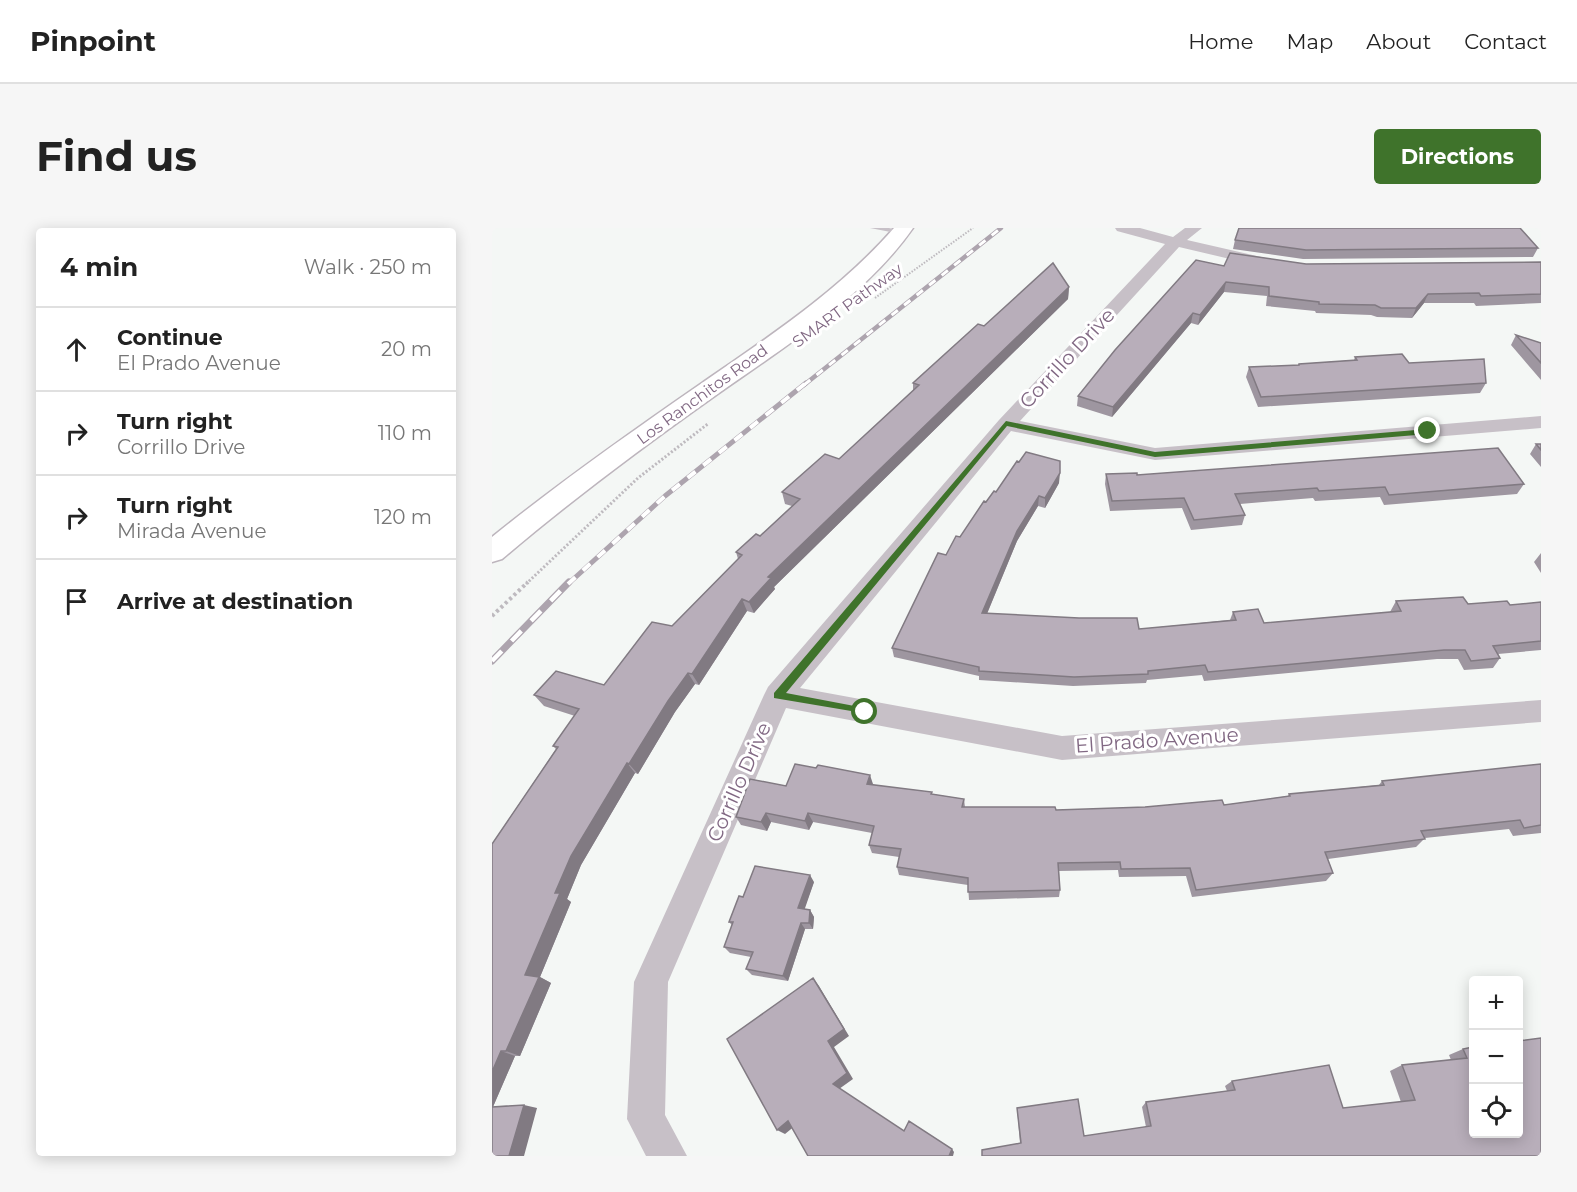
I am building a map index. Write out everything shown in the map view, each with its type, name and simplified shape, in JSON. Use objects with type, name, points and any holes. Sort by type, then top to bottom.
[{"type":"main road","name":"Los Ranchitos Road","points":[[492,552],[595,471],[824,304],[872,263],[903,230]]},
{"type":"street","points":[[1122,228],[1185,235],[1226,255],[1283,264]]},
{"type":"street","name":"Corrillo Drive","points":[[667,1156],[646,1119],[651,982],[778,696],[1006,424],[1185,235]]},
{"type":"street","points":[[1006,424],[1155,454],[1541,422]]},
{"type":"street","name":"El Prado Avenue","points":[[778,696],[1062,748],[1541,711]]},
{"type":"lane","points":[[874,228],[903,230]]},
{"type":"path","name":"SMART Pathway","points":[[875,298],[973,228]]},
{"type":"path","points":[[492,616],[638,478],[711,422]]},
{"type":"building","points":[[1239,228],[1520,228],[1538,248],[1306,250],[1235,240]]},
{"type":"building","points":[[1230,253],[1306,264],[1541,262],[1541,294],[1481,296],[1479,293],[1428,294],[1416,308],[1381,308],[1375,305],[1319,304],[1319,302],[1269,296],[1269,287],[1226,282],[1200,315],[1193,313],[1113,407],[1078,396],[1115,350],[1196,260],[1224,266]]},
{"type":"building","points":[[1053,263],[1069,287],[768,577],[771,578],[749,602],[742,599],[692,674],[688,673],[668,701],[629,764],[627,763],[571,856],[555,893],[560,893],[525,975],[539,977],[506,1051],[501,1051],[492,1072],[492,844],[558,747],[553,746],[579,709],[534,695],[556,671],[604,685],[652,622],[672,626],[742,555],[736,552],[756,534],[760,536],[800,499],[782,492],[825,454],[839,459],[919,385],[913,383],[978,324],[984,326]]},
{"type":"building","points":[[1516,335],[1541,343],[1541,363]]},
{"type":"building","points":[[1402,354],[1409,363],[1484,359],[1486,383],[1261,397],[1249,367],[1299,365],[1357,360],[1355,357]]},
{"type":"building","points":[[1498,448],[1524,484],[1389,495],[1385,487],[1319,491],[1317,488],[1235,494],[1245,515],[1194,520],[1184,498],[1112,501],[1106,474],[1137,473],[1137,475]]},
{"type":"building","points":[[1026,452],[1060,461],[1060,473],[1045,498],[1039,496],[1017,531],[982,613],[1079,618],[1137,618],[1139,629],[1236,620],[1233,612],[1258,609],[1264,623],[1401,611],[1396,601],[1463,597],[1468,604],[1507,601],[1510,605],[1541,602],[1541,641],[1493,646],[1500,658],[1471,661],[1465,650],[1444,650],[1208,672],[1205,665],[1148,671],[1148,674],[1074,677],[979,671],[979,667],[892,648],[938,553],[946,555],[956,536],[960,537],[984,501],[986,502],[994,491],[996,492]]},
{"type":"building","points":[[795,764],[816,768],[818,765],[870,775],[867,784],[932,792],[931,794],[964,799],[962,807],[1055,807],[1056,810],[1145,807],[1222,800],[1224,805],[1290,796],[1289,794],[1384,785],[1382,781],[1541,764],[1541,825],[1524,828],[1520,820],[1421,831],[1425,839],[1325,852],[1333,873],[1196,890],[1190,868],[1121,869],[1120,862],[1058,863],[1060,890],[968,892],[968,878],[897,867],[901,849],[869,845],[874,826],[808,813],[805,821],[766,813],[761,822],[736,817],[750,779],[786,786]]},
{"type":"building","points":[[755,866],[810,875],[798,908],[810,910],[809,923],[801,923],[783,976],[746,969],[753,952],[724,947],[733,922],[729,922],[739,896],[743,897]]},
{"type":"building","points":[[813,978],[844,1029],[828,1041],[847,1073],[833,1084],[904,1131],[909,1121],[952,1149],[949,1156],[808,1156],[788,1121],[777,1130],[727,1039]]},
{"type":"building","points":[[1541,1038],[1541,1156],[982,1156],[982,1150],[1021,1143],[1017,1108],[1078,1099],[1084,1136],[1151,1126],[1146,1102],[1235,1090],[1232,1081],[1329,1065],[1343,1108],[1415,1100],[1402,1065],[1467,1058],[1463,1049],[1469,1048],[1469,1138],[1523,1138],[1523,1040]]},
{"type":"building","points":[[524,1105],[509,1156],[492,1156],[492,1107]]},
{"type":"railway","points":[[804,385],[1001,228]]},
{"type":"railway","points":[[568,584],[665,496],[806,383]]},
{"type":"railway","points":[[492,661],[569,582]]},
{"type":"route","points":[[865,712],[778,696],[1006,424],[1155,454],[1428,431]]}]
